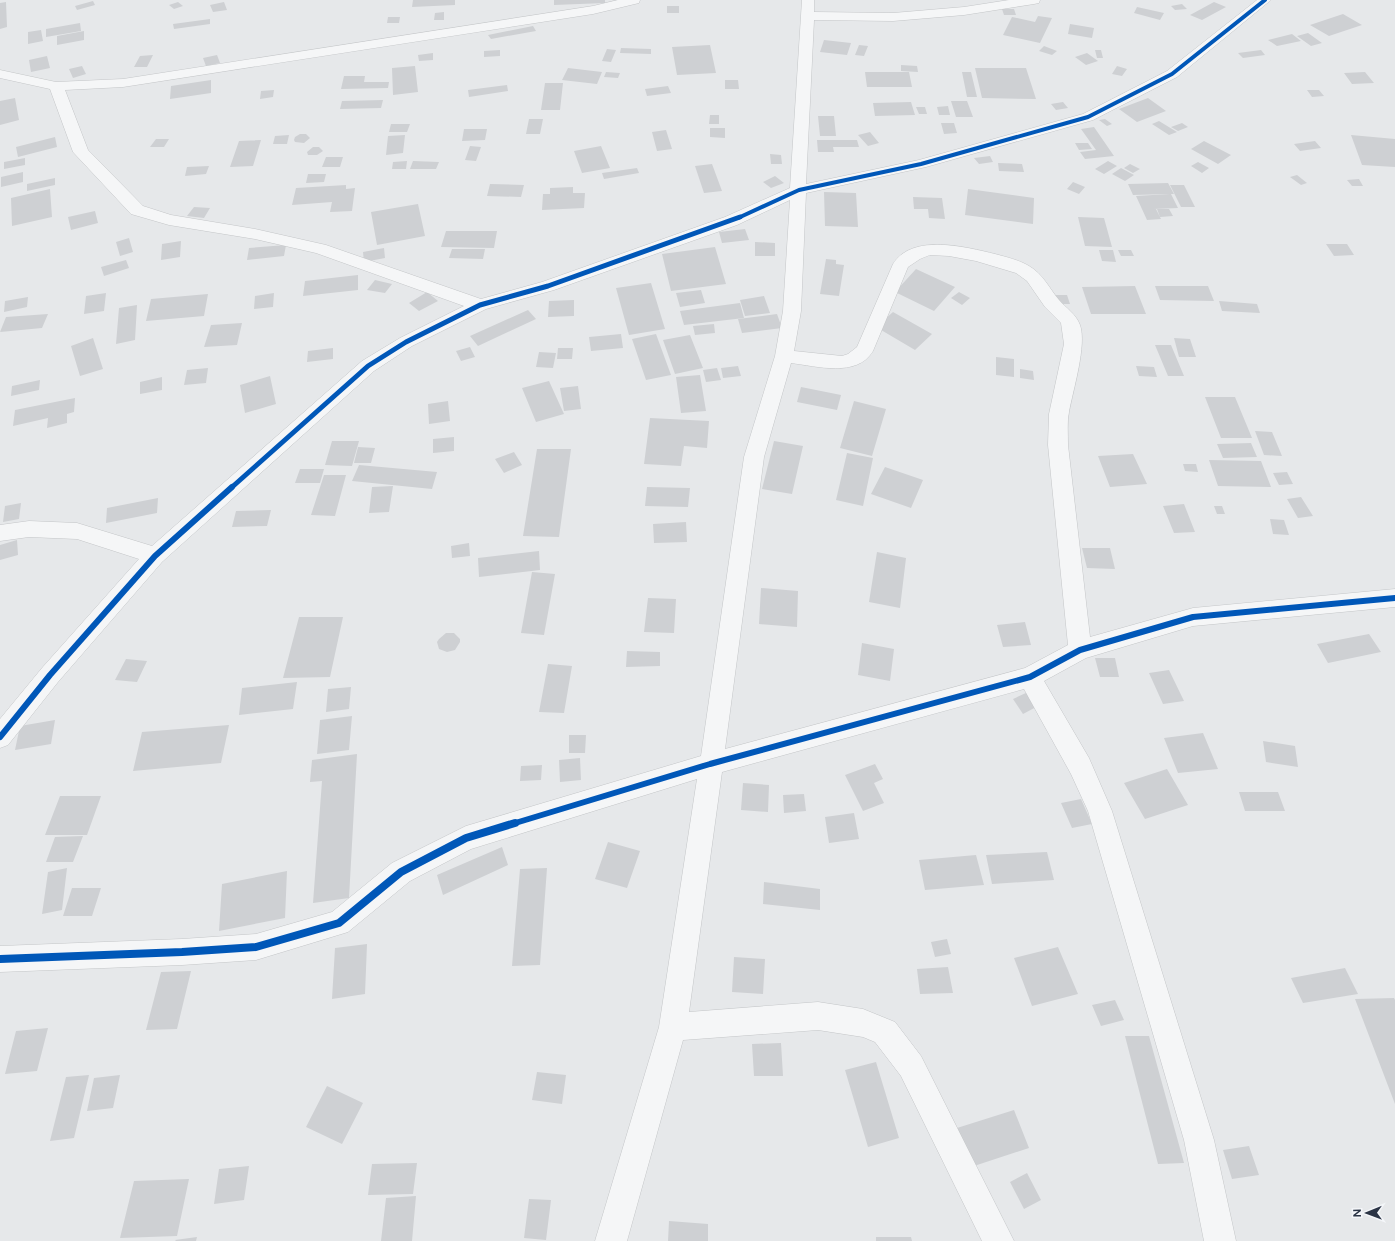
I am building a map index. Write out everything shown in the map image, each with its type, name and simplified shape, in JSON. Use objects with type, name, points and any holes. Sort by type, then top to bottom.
[{"type":"street","points":[[0,74],[56,86],[123,83],[423,38],[593,10],[634,0]]},
{"type":"street","points":[[610,1241],[673,1027],[710,764],[727,656],[754,457],[784,356],[792,311],[808,8],[893,16],[964,11],[1034,0]]},
{"type":"street","points":[[0,737],[50,675],[155,556],[368,366],[406,342],[480,305],[548,286],[731,221],[799,190],[921,164],[1088,117],[1172,74],[1265,0]]},
{"type":"street","points":[[56,86],[81,152],[137,210],[169,220],[255,234],[320,249],[480,305]]},
{"type":"street","points":[[784,356],[842,362],[854,359],[864,351],[900,264],[911,255],[931,249],[949,250],[1021,268],[1032,276],[1056,308],[1064,314],[1070,322],[1073,335],[1073,344],[1059,414],[1058,445],[1080,650]]},
{"type":"street","points":[[0,533],[29,528],[77,531],[155,556]]},
{"type":"street","points":[[0,959],[256,948],[339,923],[401,872],[466,838],[710,764],[1030,676],[1080,650],[1193,617],[1395,598]]},
{"type":"street","points":[[1030,676],[1080,766],[1100,811],[1199,1140],[1220,1241]]},
{"type":"street","points":[[673,1027],[818,1016],[863,1023],[885,1032],[911,1066],[998,1241]]},
{"type":"building","points":[[413,0],[455,0],[455,5],[412,7]]},
{"type":"building","points":[[554,0],[605,0],[605,3],[554,5]]},
{"type":"building","points":[[93,1],[95,5],[77,10],[75,6]]},
{"type":"building","points":[[6,2],[7,27],[0,29],[0,3]]},
{"type":"building","points":[[178,2],[183,6],[174,9],[169,5]]},
{"type":"building","points":[[224,2],[227,10],[213,12],[210,5]]},
{"type":"building","points":[[1214,2],[1226,7],[1202,20],[1190,15]]},
{"type":"building","points":[[1182,4],[1187,9],[1175,10],[1171,6]]},
{"type":"building","points":[[667,6],[679,6],[679,13],[667,13]]},
{"type":"building","points":[[1137,7],[1164,13],[1160,20],[1134,13]]},
{"type":"building","points":[[1002,9],[1014,9],[1016,15],[1004,15]]},
{"type":"building","points":[[444,12],[444,20],[434,20],[435,13]]},
{"type":"building","points":[[1343,14],[1362,25],[1329,36],[1310,25]]},
{"type":"building","points":[[1038,16],[1052,18],[1040,43],[1003,35],[1012,17],[1035,22]]},
{"type":"building","points":[[388,17],[400,17],[399,23],[387,23]]},
{"type":"building","points":[[210,19],[210,24],[174,29],[173,24]]},
{"type":"building","points":[[80,23],[81,31],[46,37],[46,29]]},
{"type":"building","points":[[1070,24],[1094,28],[1092,38],[1068,34]]},
{"type":"building","points":[[533,26],[536,31],[491,39],[488,35]]},
{"type":"building","points":[[41,30],[43,41],[28,44],[28,32]]},
{"type":"building","points":[[84,31],[84,40],[57,45],[57,36]]},
{"type":"building","points":[[1308,33],[1322,43],[1311,46],[1297,36]]},
{"type":"building","points":[[1292,34],[1301,41],[1277,46],[1268,40]]},
{"type":"building","points":[[824,40],[851,43],[847,55],[820,52]]},
{"type":"building","points":[[710,45],[716,73],[677,75],[672,47]]},
{"type":"building","points":[[859,45],[868,46],[864,56],[855,55]]},
{"type":"building","points":[[1044,46],[1057,51],[1052,55],[1039,51]]},
{"type":"building","points":[[621,48],[651,49],[651,54],[620,53]]},
{"type":"building","points":[[607,49],[616,50],[611,62],[602,61]]},
{"type":"building","points":[[500,50],[500,56],[484,57],[484,51]]},
{"type":"building","points":[[1095,50],[1101,50],[1103,58],[1097,58]]},
{"type":"building","points":[[1261,50],[1265,55],[1243,58],[1238,53]]},
{"type":"building","points":[[433,53],[433,60],[419,61],[418,55]]},
{"type":"building","points":[[1087,53],[1098,61],[1086,65],[1075,57]]},
{"type":"building","points":[[153,55],[147,67],[134,67],[140,56]]},
{"type":"building","points":[[217,55],[220,63],[206,66],[203,58]]},
{"type":"building","points":[[47,56],[50,68],[31,72],[29,60]]},
{"type":"building","points":[[901,65],[917,66],[918,72],[901,71]]},
{"type":"building","points":[[82,66],[86,74],[73,78],[69,69]]},
{"type":"building","points":[[415,66],[418,92],[393,95],[392,68]]},
{"type":"building","points":[[1117,66],[1127,69],[1122,76],[1112,74]]},
{"type":"building","points":[[568,68],[602,72],[597,84],[562,80]]},
{"type":"building","points":[[975,68],[1026,68],[1036,99],[982,98]]},
{"type":"building","points":[[606,72],[620,73],[618,78],[604,77]]},
{"type":"building","points":[[865,72],[909,72],[912,87],[867,87]]},
{"type":"building","points":[[962,72],[971,72],[977,97],[967,97]]},
{"type":"building","points":[[1365,72],[1374,83],[1352,84],[1344,73]]},
{"type":"building","points":[[344,76],[365,76],[364,82],[389,82],[388,88],[341,89]]},
{"type":"building","points":[[211,80],[211,93],[170,99],[171,86]]},
{"type":"building","points":[[725,80],[738,80],[739,89],[725,89]]},
{"type":"building","points":[[545,83],[563,83],[560,110],[541,110]]},
{"type":"building","points":[[507,85],[508,91],[469,97],[468,90]]},
{"type":"building","points":[[668,86],[671,93],[647,96],[645,89]]},
{"type":"building","points":[[274,90],[273,97],[260,99],[261,91]]},
{"type":"building","points":[[1307,90],[1319,90],[1324,96],[1312,97]]},
{"type":"building","points":[[15,98],[19,120],[0,125],[0,101]]},
{"type":"building","points":[[1148,98],[1166,111],[1137,122],[1119,109]]},
{"type":"building","points":[[383,100],[381,108],[340,109],[342,101]]},
{"type":"building","points":[[951,101],[967,101],[973,117],[956,117]]},
{"type":"building","points":[[911,102],[915,115],[875,116],[873,103]]},
{"type":"building","points":[[1063,102],[1068,108],[1056,110],[1051,104]]},
{"type":"building","points":[[948,106],[950,115],[939,115],[937,107]]},
{"type":"building","points":[[916,107],[925,107],[927,114],[919,114]]},
{"type":"building","points":[[710,115],[719,115],[719,124],[709,124]]},
{"type":"building","points":[[818,116],[834,116],[836,136],[820,136]]},
{"type":"building","points":[[529,119],[543,119],[540,134],[526,134]]},
{"type":"building","points":[[1105,119],[1112,124],[1107,126],[1099,120]]},
{"type":"building","points":[[1159,121],[1177,132],[1169,135],[1152,124]]},
{"type":"building","points":[[941,123],[954,123],[957,133],[944,134]]},
{"type":"building","points":[[1182,123],[1188,127],[1178,131],[1171,127]]},
{"type":"building","points":[[391,124],[410,124],[407,132],[389,132]]},
{"type":"building","points":[[1094,127],[1114,156],[1085,159],[1080,152],[1096,150],[1081,129]]},
{"type":"building","points":[[710,128],[725,128],[725,138],[710,137]]},
{"type":"building","points":[[464,129],[487,129],[485,140],[462,141]]},
{"type":"building","points":[[666,130],[672,149],[657,151],[652,132]]},
{"type":"building","points":[[870,132],[879,143],[868,146],[858,135]]},
{"type":"building","points":[[300,134],[306,134],[310,138],[304,143],[295,142],[295,137]]},
{"type":"building","points":[[289,135],[287,144],[273,144],[275,136]]},
{"type":"building","points":[[405,135],[403,153],[386,155],[388,136]]},
{"type":"building","points":[[1351,135],[1395,139],[1395,167],[1362,165]]},
{"type":"building","points":[[55,137],[57,147],[18,157],[16,147]]},
{"type":"building","points":[[156,139],[169,139],[164,147],[150,147]]},
{"type":"building","points":[[261,140],[253,166],[230,167],[239,141]]},
{"type":"building","points":[[817,140],[857,140],[859,147],[833,147],[834,152],[818,152]]},
{"type":"building","points":[[1204,141],[1231,155],[1218,164],[1191,149]]},
{"type":"building","points":[[1315,141],[1321,148],[1300,151],[1294,144]]},
{"type":"building","points":[[1075,143],[1088,143],[1092,149],[1079,150]]},
{"type":"building","points":[[470,146],[481,147],[476,161],[465,160]]},
{"type":"building","points":[[601,146],[610,168],[582,173],[574,151]]},
{"type":"building","points":[[313,147],[319,147],[323,151],[317,155],[308,155],[307,152]]},
{"type":"building","points":[[770,154],[781,155],[782,164],[771,164]]},
{"type":"building","points":[[990,156],[993,162],[979,164],[974,158]]},
{"type":"building","points":[[326,157],[343,157],[340,167],[322,167]]},
{"type":"building","points":[[25,158],[25,165],[4,169],[4,162]]},
{"type":"building","points":[[407,161],[406,169],[392,169],[393,162]]},
{"type":"building","points":[[413,161],[439,162],[436,169],[410,169]]},
{"type":"building","points":[[1108,161],[1117,166],[1104,174],[1095,169]]},
{"type":"building","points":[[1198,162],[1209,168],[1202,173],[1191,166]]},
{"type":"building","points":[[998,163],[1022,164],[1024,172],[999,171]]},
{"type":"building","points":[[712,164],[722,191],[704,193],[695,166]]},
{"type":"building","points":[[1130,164],[1140,169],[1133,173],[1124,168]]},
{"type":"building","points":[[209,166],[206,174],[185,176],[187,167]]},
{"type":"building","points":[[637,168],[639,173],[604,179],[602,173]]},
{"type":"building","points":[[1121,168],[1134,175],[1125,181],[1112,174]]},
{"type":"building","points":[[23,172],[23,182],[1,187],[1,177]]},
{"type":"building","points":[[308,174],[326,174],[324,182],[306,183]]},
{"type":"building","points":[[1297,175],[1307,183],[1301,185],[1290,177]]},
{"type":"building","points":[[775,176],[784,183],[771,188],[763,182]]},
{"type":"building","points":[[55,178],[55,185],[27,191],[27,184]]},
{"type":"building","points":[[1359,179],[1363,186],[1352,186],[1347,180]]},
{"type":"building","points":[[1073,182],[1085,187],[1079,194],[1067,189]]},
{"type":"building","points":[[1168,183],[1174,194],[1171,194],[1178,208],[1153,209],[1156,209],[1161,219],[1147,220],[1136,196],[1170,194],[1133,195],[1128,184]]},
{"type":"building","points":[[490,184],[524,185],[521,197],[487,196]]},
{"type":"building","points":[[346,185],[346,189],[355,188],[352,211],[330,212],[332,202],[292,205],[296,188]]},
{"type":"building","points":[[1170,185],[1184,185],[1195,207],[1181,207]]},
{"type":"building","points":[[573,187],[573,193],[585,193],[584,208],[542,210],[543,194],[550,194],[550,188]]},
{"type":"building","points":[[50,189],[52,217],[12,226],[11,198]]},
{"type":"building","points":[[968,189],[1034,198],[1033,224],[965,215]]},
{"type":"building","points":[[824,192],[856,193],[858,227],[825,226]]},
{"type":"building","points":[[913,197],[942,198],[945,219],[929,218],[928,209],[914,209]]},
{"type":"building","points":[[418,204],[425,236],[377,245],[371,212]]},
{"type":"building","points":[[194,207],[210,208],[204,218],[187,216]]},
{"type":"building","points":[[1157,209],[1169,209],[1173,216],[1160,217]]},
{"type":"building","points":[[95,211],[98,223],[71,230],[68,217]]},
{"type":"building","points":[[1078,217],[1104,218],[1112,247],[1085,246]]},
{"type":"building","points":[[745,229],[749,240],[722,243],[719,232]]},
{"type":"building","points":[[446,231],[497,231],[494,248],[441,247]]},
{"type":"building","points":[[129,238],[133,252],[120,256],[116,242]]},
{"type":"building","points":[[181,241],[180,257],[161,260],[162,244]]},
{"type":"building","points":[[755,242],[775,243],[775,256],[755,256]]},
{"type":"building","points":[[1326,244],[1347,244],[1354,255],[1334,256]]},
{"type":"building","points":[[286,245],[284,256],[247,260],[249,248]]},
{"type":"building","points":[[715,247],[726,284],[671,291],[662,254]]},
{"type":"building","points":[[384,248],[385,258],[364,262],[363,252]]},
{"type":"building","points":[[452,249],[485,249],[483,259],[449,258]]},
{"type":"building","points":[[1099,250],[1113,250],[1116,262],[1102,261]]},
{"type":"building","points":[[1118,250],[1131,250],[1134,256],[1121,256]]},
{"type":"building","points":[[826,259],[836,260],[836,264],[844,265],[839,296],[820,294]]},
{"type":"building","points":[[126,260],[129,268],[104,276],[101,267]]},
{"type":"building","points":[[916,269],[955,287],[934,311],[895,292]]},
{"type":"building","points":[[358,275],[358,290],[303,296],[305,281]]},
{"type":"building","points":[[375,280],[392,284],[385,293],[367,290]]},
{"type":"building","points":[[651,283],[665,329],[629,335],[616,288]]},
{"type":"building","points":[[1135,286],[1146,314],[1091,314],[1082,287]]},
{"type":"building","points":[[1155,286],[1208,286],[1214,301],[1160,300]]},
{"type":"building","points":[[701,290],[705,303],[680,307],[676,293]]},
{"type":"building","points":[[427,292],[438,301],[419,311],[409,303]]},
{"type":"building","points":[[959,292],[970,298],[962,305],[951,298]]},
{"type":"building","points":[[106,293],[104,311],[84,314],[86,296]]},
{"type":"building","points":[[274,293],[273,307],[254,309],[255,296]]},
{"type":"building","points":[[208,294],[204,316],[146,321],[151,299]]},
{"type":"building","points":[[1051,295],[1067,295],[1070,304],[1054,304]]},
{"type":"building","points":[[764,296],[770,313],[745,316],[740,300]]},
{"type":"building","points":[[28,297],[27,307],[4,312],[5,301]]},
{"type":"building","points":[[574,300],[574,316],[548,317],[549,301]]},
{"type":"building","points":[[1219,301],[1257,304],[1260,313],[1222,311]]},
{"type":"building","points":[[740,303],[744,318],[684,325],[680,311]]},
{"type":"building","points":[[137,305],[135,340],[116,344],[119,308]]},
{"type":"building","points":[[528,310],[536,319],[478,346],[470,336]]},
{"type":"building","points":[[893,312],[932,334],[915,350],[876,327]]},
{"type":"building","points":[[48,314],[42,328],[0,332],[6,317]]},
{"type":"building","points":[[777,314],[782,328],[742,333],[738,319]]},
{"type":"building","points":[[242,323],[237,345],[204,347],[211,325]]},
{"type":"building","points":[[714,324],[715,333],[695,335],[693,326]]},
{"type":"building","points":[[621,334],[623,348],[591,351],[589,337]]},
{"type":"building","points":[[656,334],[671,375],[646,380],[632,339]]},
{"type":"building","points":[[690,335],[703,368],[675,374],[663,340]]},
{"type":"building","points":[[93,338],[103,369],[80,376],[71,346]]},
{"type":"building","points":[[1174,338],[1190,339],[1196,357],[1179,357]]},
{"type":"building","points":[[1155,345],[1171,345],[1184,376],[1168,376]]},
{"type":"building","points":[[470,347],[475,357],[461,361],[456,351]]},
{"type":"building","points":[[333,348],[333,359],[307,362],[308,351]]},
{"type":"building","points":[[558,348],[573,348],[572,359],[557,359]]},
{"type":"building","points":[[539,352],[556,353],[553,368],[536,367]]},
{"type":"building","points":[[996,357],[1014,359],[1014,377],[996,375]]},
{"type":"building","points":[[738,366],[741,376],[723,378],[721,368]]},
{"type":"building","points":[[1136,366],[1154,367],[1157,377],[1139,376]]},
{"type":"building","points":[[208,368],[206,383],[184,385],[187,370]]},
{"type":"building","points":[[717,368],[721,380],[706,382],[703,370]]},
{"type":"building","points":[[1020,369],[1033,371],[1034,380],[1020,378]]},
{"type":"building","points":[[700,375],[706,411],[681,413],[676,377]]},
{"type":"building","points":[[270,376],[276,404],[245,413],[240,385]]},
{"type":"building","points":[[162,377],[162,390],[140,394],[140,382]]},
{"type":"building","points":[[40,380],[39,390],[11,396],[12,386]]},
{"type":"building","points":[[549,381],[564,414],[536,422],[522,388]]},
{"type":"building","points":[[578,386],[581,409],[564,411],[560,388]]},
{"type":"building","points":[[801,387],[841,395],[837,410],[797,402]]},
{"type":"building","points":[[1205,397],[1235,397],[1252,438],[1221,438]]},
{"type":"building","points":[[75,398],[74,412],[67,414],[67,423],[47,428],[48,418],[13,426],[15,410]]},
{"type":"building","points":[[448,401],[450,421],[429,424],[428,404]]},
{"type":"building","points":[[854,401],[886,409],[872,456],[840,448]]},
{"type":"building","points":[[650,418],[709,421],[707,448],[684,446],[681,466],[644,464]]},
{"type":"building","points":[[1255,431],[1272,432],[1282,456],[1264,455]]},
{"type":"building","points":[[454,437],[454,451],[433,453],[433,439]]},
{"type":"building","points":[[332,441],[359,441],[352,466],[325,465]]},
{"type":"building","points":[[774,441],[803,446],[792,494],[762,489]]},
{"type":"building","points":[[1251,443],[1257,457],[1223,458],[1217,444]]},
{"type":"building","points":[[358,447],[375,448],[371,463],[354,463]]},
{"type":"building","points":[[537,449],[571,449],[559,537],[523,536]]},
{"type":"building","points":[[514,452],[522,465],[504,473],[495,459]]},
{"type":"building","points":[[847,453],[873,458],[863,506],[836,500]]},
{"type":"building","points":[[1133,454],[1147,484],[1110,487],[1098,456]]},
{"type":"building","points":[[1209,460],[1261,461],[1271,487],[1218,486]]},
{"type":"building","points":[[1183,464],[1196,464],[1198,472],[1185,471]]},
{"type":"building","points":[[359,465],[437,472],[432,489],[352,481]]},
{"type":"building","points":[[885,467],[923,480],[911,508],[871,494]]},
{"type":"building","points":[[300,469],[324,469],[320,483],[295,483]]},
{"type":"building","points":[[1287,472],[1293,484],[1279,485],[1273,473]]},
{"type":"building","points":[[324,475],[346,475],[335,516],[311,515]]},
{"type":"building","points":[[393,486],[389,512],[369,513],[372,487]]},
{"type":"building","points":[[647,487],[690,488],[688,507],[645,506]]},
{"type":"building","points":[[1301,497],[1313,516],[1298,518],[1287,499]]},
{"type":"building","points":[[158,498],[157,513],[106,523],[107,508]]},
{"type":"building","points":[[21,503],[19,519],[3,522],[5,506]]},
{"type":"building","points":[[1184,504],[1195,532],[1174,533],[1163,506]]},
{"type":"building","points":[[1214,506],[1222,506],[1225,514],[1217,514]]},
{"type":"building","points":[[271,510],[267,526],[232,527],[236,511]]},
{"type":"building","points":[[1270,519],[1284,520],[1289,535],[1273,534]]},
{"type":"building","points":[[686,522],[687,542],[654,543],[653,524]]},
{"type":"building","points":[[17,540],[18,555],[0,560],[0,545]]},
{"type":"building","points":[[469,543],[470,556],[452,558],[451,546]]},
{"type":"building","points":[[1082,548],[1110,548],[1115,569],[1087,568]]},
{"type":"building","points":[[539,551],[540,570],[479,577],[478,558]]},
{"type":"building","points":[[877,552],[906,558],[900,608],[869,602]]},
{"type":"building","points":[[532,572],[555,574],[544,635],[521,633]]},
{"type":"building","points":[[761,588],[798,591],[797,627],[759,624]]},
{"type":"building","points":[[648,598],[676,599],[674,633],[644,632]]},
{"type":"building","points":[[299,617],[343,617],[330,677],[283,678]]},
{"type":"building","points":[[1025,622],[1031,645],[1003,647],[997,625]]},
{"type":"building","points":[[446,633],[454,633],[460,639],[460,642],[455,650],[447,652],[439,649],[437,642]]},
{"type":"building","points":[[1369,634],[1381,652],[1328,663],[1317,644]]},
{"type":"building","points":[[862,643],[894,649],[890,681],[858,675]]},
{"type":"building","points":[[627,651],[660,652],[660,666],[626,667]]},
{"type":"building","points":[[1095,658],[1115,658],[1119,677],[1100,677]]},
{"type":"building","points":[[126,659],[147,661],[137,682],[115,680]]},
{"type":"building","points":[[548,664],[572,666],[564,713],[539,712]]},
{"type":"building","points":[[1169,670],[1184,701],[1163,704],[1149,673]]},
{"type":"building","points":[[297,682],[293,709],[239,715],[242,688]]},
{"type":"building","points":[[351,687],[349,709],[326,712],[328,689]]},
{"type":"building","points":[[1028,692],[1038,706],[1023,714],[1013,699]]},
{"type":"building","points":[[352,716],[349,750],[317,754],[320,720]]},
{"type":"building","points":[[55,720],[51,744],[15,750],[20,726]]},
{"type":"building","points":[[229,725],[221,763],[133,771],[142,732]]},
{"type":"building","points":[[1203,733],[1218,769],[1178,773],[1164,738]]},
{"type":"building","points":[[569,735],[586,735],[585,753],[569,753]]},
{"type":"building","points":[[1263,741],[1295,746],[1298,767],[1266,762]]},
{"type":"building","points":[[357,754],[349,898],[313,903],[322,781],[310,782],[312,760]]},
{"type":"building","points":[[580,758],[581,780],[560,782],[559,760]]},
{"type":"building","points":[[875,764],[883,779],[874,783],[884,803],[863,811],[845,775]]},
{"type":"building","points":[[542,765],[541,780],[520,781],[521,766]]},
{"type":"building","points":[[1167,769],[1188,805],[1145,819],[1124,783]]},
{"type":"building","points":[[743,783],[769,785],[768,812],[741,810]]},
{"type":"building","points":[[1239,792],[1278,792],[1285,811],[1245,811]]},
{"type":"building","points":[[804,794],[806,811],[784,813],[783,795]]},
{"type":"building","points":[[60,796],[101,796],[87,835],[45,835]]},
{"type":"building","points":[[1081,799],[1092,824],[1072,828],[1061,803]]},
{"type":"building","points":[[854,813],[859,839],[829,843],[825,817]]},
{"type":"building","points":[[83,836],[73,862],[46,862],[55,837]]},
{"type":"building","points":[[608,842],[640,851],[627,888],[595,879]]},
{"type":"building","points":[[502,847],[508,865],[443,895],[437,875]]},
{"type":"building","points":[[1047,852],[1054,880],[992,884],[986,855]]},
{"type":"building","points":[[976,855],[984,885],[925,890],[919,860]]},
{"type":"building","points":[[67,868],[62,910],[42,914],[48,872]]},
{"type":"building","points":[[547,868],[540,965],[512,966],[520,869]]},
{"type":"building","points":[[287,871],[285,918],[219,931],[222,884]]},
{"type":"building","points":[[764,882],[820,889],[820,910],[763,904]]},
{"type":"building","points":[[72,888],[101,888],[92,916],[63,916]]},
{"type":"building","points":[[947,939],[951,954],[935,957],[931,942]]},
{"type":"building","points":[[367,944],[365,994],[332,999],[335,948]]},
{"type":"building","points":[[1058,947],[1078,994],[1032,1006],[1014,958]]},
{"type":"building","points":[[734,957],[765,959],[763,994],[732,992]]},
{"type":"building","points":[[948,967],[953,993],[920,994],[917,969]]},
{"type":"building","points":[[1345,968],[1358,994],[1303,1003],[1291,978]]},
{"type":"building","points":[[191,971],[177,1029],[146,1030],[161,972]]},
{"type":"building","points":[[1394,998],[1395,1000],[1395,1104],[1355,999]]},
{"type":"building","points":[[1115,1000],[1124,1020],[1101,1026],[1092,1005]]},
{"type":"building","points":[[48,1028],[37,1071],[5,1074],[16,1031]]},
{"type":"building","points":[[1125,1036],[1149,1036],[1184,1163],[1158,1164]]},
{"type":"building","points":[[781,1043],[783,1076],[754,1076],[752,1044]]},
{"type":"building","points":[[876,1062],[899,1138],[868,1147],[845,1070]]},
{"type":"building","points":[[537,1072],[566,1075],[562,1104],[532,1100]]},
{"type":"building","points":[[89,1075],[74,1138],[50,1141],[66,1077]]},
{"type":"building","points":[[120,1075],[113,1108],[87,1111],[94,1078]]},
{"type":"building","points":[[327,1086],[363,1103],[342,1144],[306,1127]]},
{"type":"building","points":[[1014,1110],[1029,1148],[971,1167],[957,1128]]},
{"type":"building","points":[[1249,1146],[1259,1175],[1232,1179],[1223,1150]]},
{"type":"building","points":[[417,1163],[413,1194],[368,1195],[372,1164]]},
{"type":"building","points":[[249,1166],[244,1200],[214,1204],[219,1169]]},
{"type":"building","points":[[1027,1173],[1041,1200],[1024,1209],[1010,1182]]},
{"type":"building","points":[[189,1179],[177,1236],[120,1238],[134,1181]]},
{"type":"building","points":[[416,1196],[412,1241],[381,1241],[386,1198]]},
{"type":"building","points":[[529,1199],[551,1200],[546,1240],[524,1238]]},
{"type":"building","points":[[669,1221],[708,1224],[708,1241],[668,1241]]},
{"type":"building","points":[[197,1237],[196,1241],[175,1240]]},
{"type":"building","points":[[876,1237],[911,1237],[912,1241],[876,1241]]},
{"type":"cycle path","points":[[0,737],[50,675],[155,556],[368,366],[406,342],[480,305],[548,286],[731,221],[799,190],[921,164],[1088,117],[1172,74],[1265,0]]},
{"type":"cycle path","points":[[0,959],[182,952],[256,947],[339,923],[401,872],[466,838],[710,764],[1030,677],[1080,650],[1193,617],[1395,598]]}]
